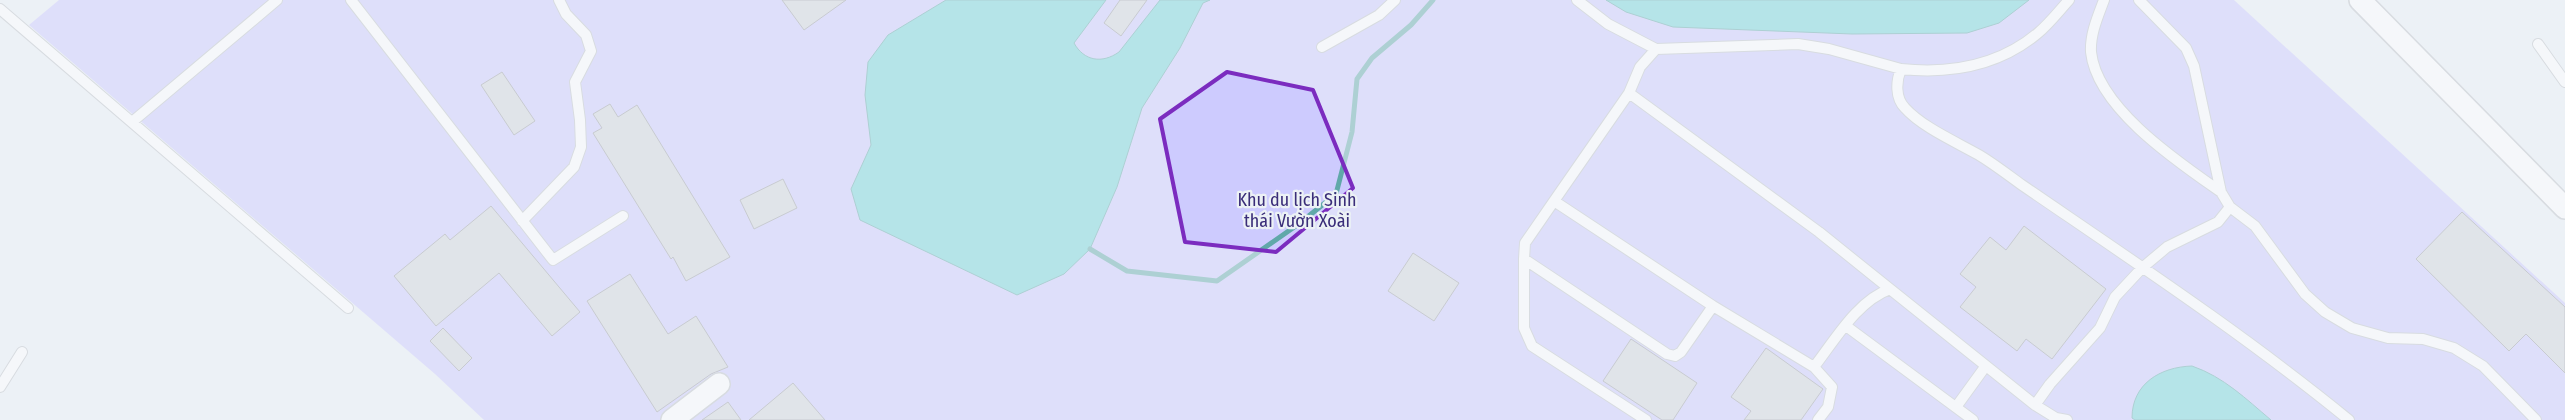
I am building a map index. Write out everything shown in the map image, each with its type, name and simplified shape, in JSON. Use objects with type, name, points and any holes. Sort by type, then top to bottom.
[{"type":"street","points":[[2360,0],[2565,208]]},
{"type":"street","points":[[672,420],[719,384]]},
{"type":"lane","points":[[132,122],[277,0]]},
{"type":"lane","points":[[351,0],[553,260],[623,216]]},
{"type":"lane","points":[[522,221],[574,167],[581,147],[575,82],[591,51],[586,35],[566,14],[559,0]]},
{"type":"lane","points":[[1322,47],[1379,15],[1395,0]]},
{"type":"lane","points":[[1577,0],[1608,24],[1656,50],[1798,44],[1829,49],[1901,69],[1927,72],[1984,64],[2008,53],[2037,34],[2069,0]]},
{"type":"lane","points":[[2104,0],[2093,30],[2091,52],[2111,99],[2166,154],[2221,192]]},
{"type":"lane","points":[[2139,0],[2186,48],[2194,66],[2221,192],[2230,207],[2255,226],[2305,294],[2325,312],[2352,328],[2388,338],[2423,339],[2454,348],[2483,366],[2536,420]]},
{"type":"lane","points":[[0,9],[348,308]]},
{"type":"lane","points":[[2538,44],[2565,82]]},
{"type":"lane","points":[[1646,420],[1532,346],[1524,328],[1524,259],[1525,243],[1629,93],[1640,67],[1656,50]]},
{"type":"lane","points":[[1901,69],[1896,79],[1897,91],[1904,108],[1930,127],[1981,157],[2142,268],[2295,376],[2349,420]]},
{"type":"lane","points":[[1629,93],[1819,232],[1985,367],[2035,405],[2056,418],[2065,420]]},
{"type":"lane","points":[[1554,201],[1713,306],[1814,367],[1832,387],[1828,407],[1818,420]]},
{"type":"lane","points":[[2035,405],[2050,384],[2100,328],[2115,297],[2142,268],[2167,247],[2218,222],[2230,207]]},
{"type":"lane","points":[[1524,259],[1667,354],[1675,356],[1681,352],[1713,306]]},
{"type":"lane","points":[[1814,367],[1856,314],[1880,293],[1890,289]]},
{"type":"lane","points":[[1846,326],[1973,420]]},
{"type":"lane","points":[[0,388],[22,352]]},
{"type":"lane","points":[[1956,407],[1985,367]]},
{"type":"highlighted area","points":[[1227,72],[1313,90],[1353,188],[1276,252],[1185,242],[1160,119]]},
{"type":"green space","name":"Khu du lịch Sinh thái Vườn Xoài","points":[[59,0],[2234,0],[2565,303],[2565,420],[484,420],[435,374],[29,25]]},
{"type":"shaded area","points":[[946,0],[1106,0],[1074,43],[1083,54],[1094,59],[1100,59],[1113,56],[1119,52],[1160,0],[1210,0],[1203,3],[1180,48],[1142,108],[1117,187],[1090,249],[1064,274],[1017,295],[860,220],[851,189],[871,145],[865,95],[868,62],[888,35]]},
{"type":"shaded area","points":[[1606,0],[2029,0],[1999,23],[1967,33],[1852,34],[1673,27],[1626,12]]},
{"type":"shaded area","points":[[2192,366],[2224,382],[2271,420],[2135,420],[2132,418],[2133,406],[2137,396],[2150,380],[2169,370]]},
{"type":"building","points":[[782,0],[846,0],[804,30]]},
{"type":"building","points":[[1120,0],[1147,0],[1121,36],[1104,23]]},
{"type":"building","points":[[502,72],[535,121],[514,135],[481,85]]},
{"type":"building","points":[[610,104],[618,117],[637,105],[730,257],[686,281],[673,257],[671,259],[593,133],[602,128],[593,114]]},
{"type":"building","points":[[783,179],[797,208],[754,229],[740,200]]},
{"type":"building","points":[[491,206],[580,312],[552,336],[499,273],[436,326],[394,276],[445,234],[450,240]]},
{"type":"building","points":[[2462,212],[2565,307],[2565,373],[2526,334],[2509,351],[2416,259]]},
{"type":"building","points":[[2024,226],[2106,289],[2052,359],[2026,339],[2017,351],[1960,307],[1976,287],[1960,274],[1990,237],[2006,250]]},
{"type":"building","points":[[1413,253],[1459,283],[1434,321],[1388,291]]},
{"type":"building","points":[[630,274],[668,334],[696,316],[728,367],[711,374],[657,412],[587,301]]},
{"type":"building","points":[[443,328],[472,358],[459,371],[430,341]]},
{"type":"building","points":[[1631,339],[1697,383],[1673,420],[1662,420],[1603,381]]},
{"type":"building","points":[[1766,348],[1823,389],[1801,420],[1744,420],[1751,411],[1731,397]]},
{"type":"building","points":[[793,383],[825,420],[749,420]]},
{"type":"building","points":[[728,402],[741,420],[702,420]]},
{"type":"waterway","points":[[1090,249],[1127,271],[1217,281],[1300,223],[1336,194],[1352,132],[1357,79],[1372,58],[1411,25],[1433,0]]}]
